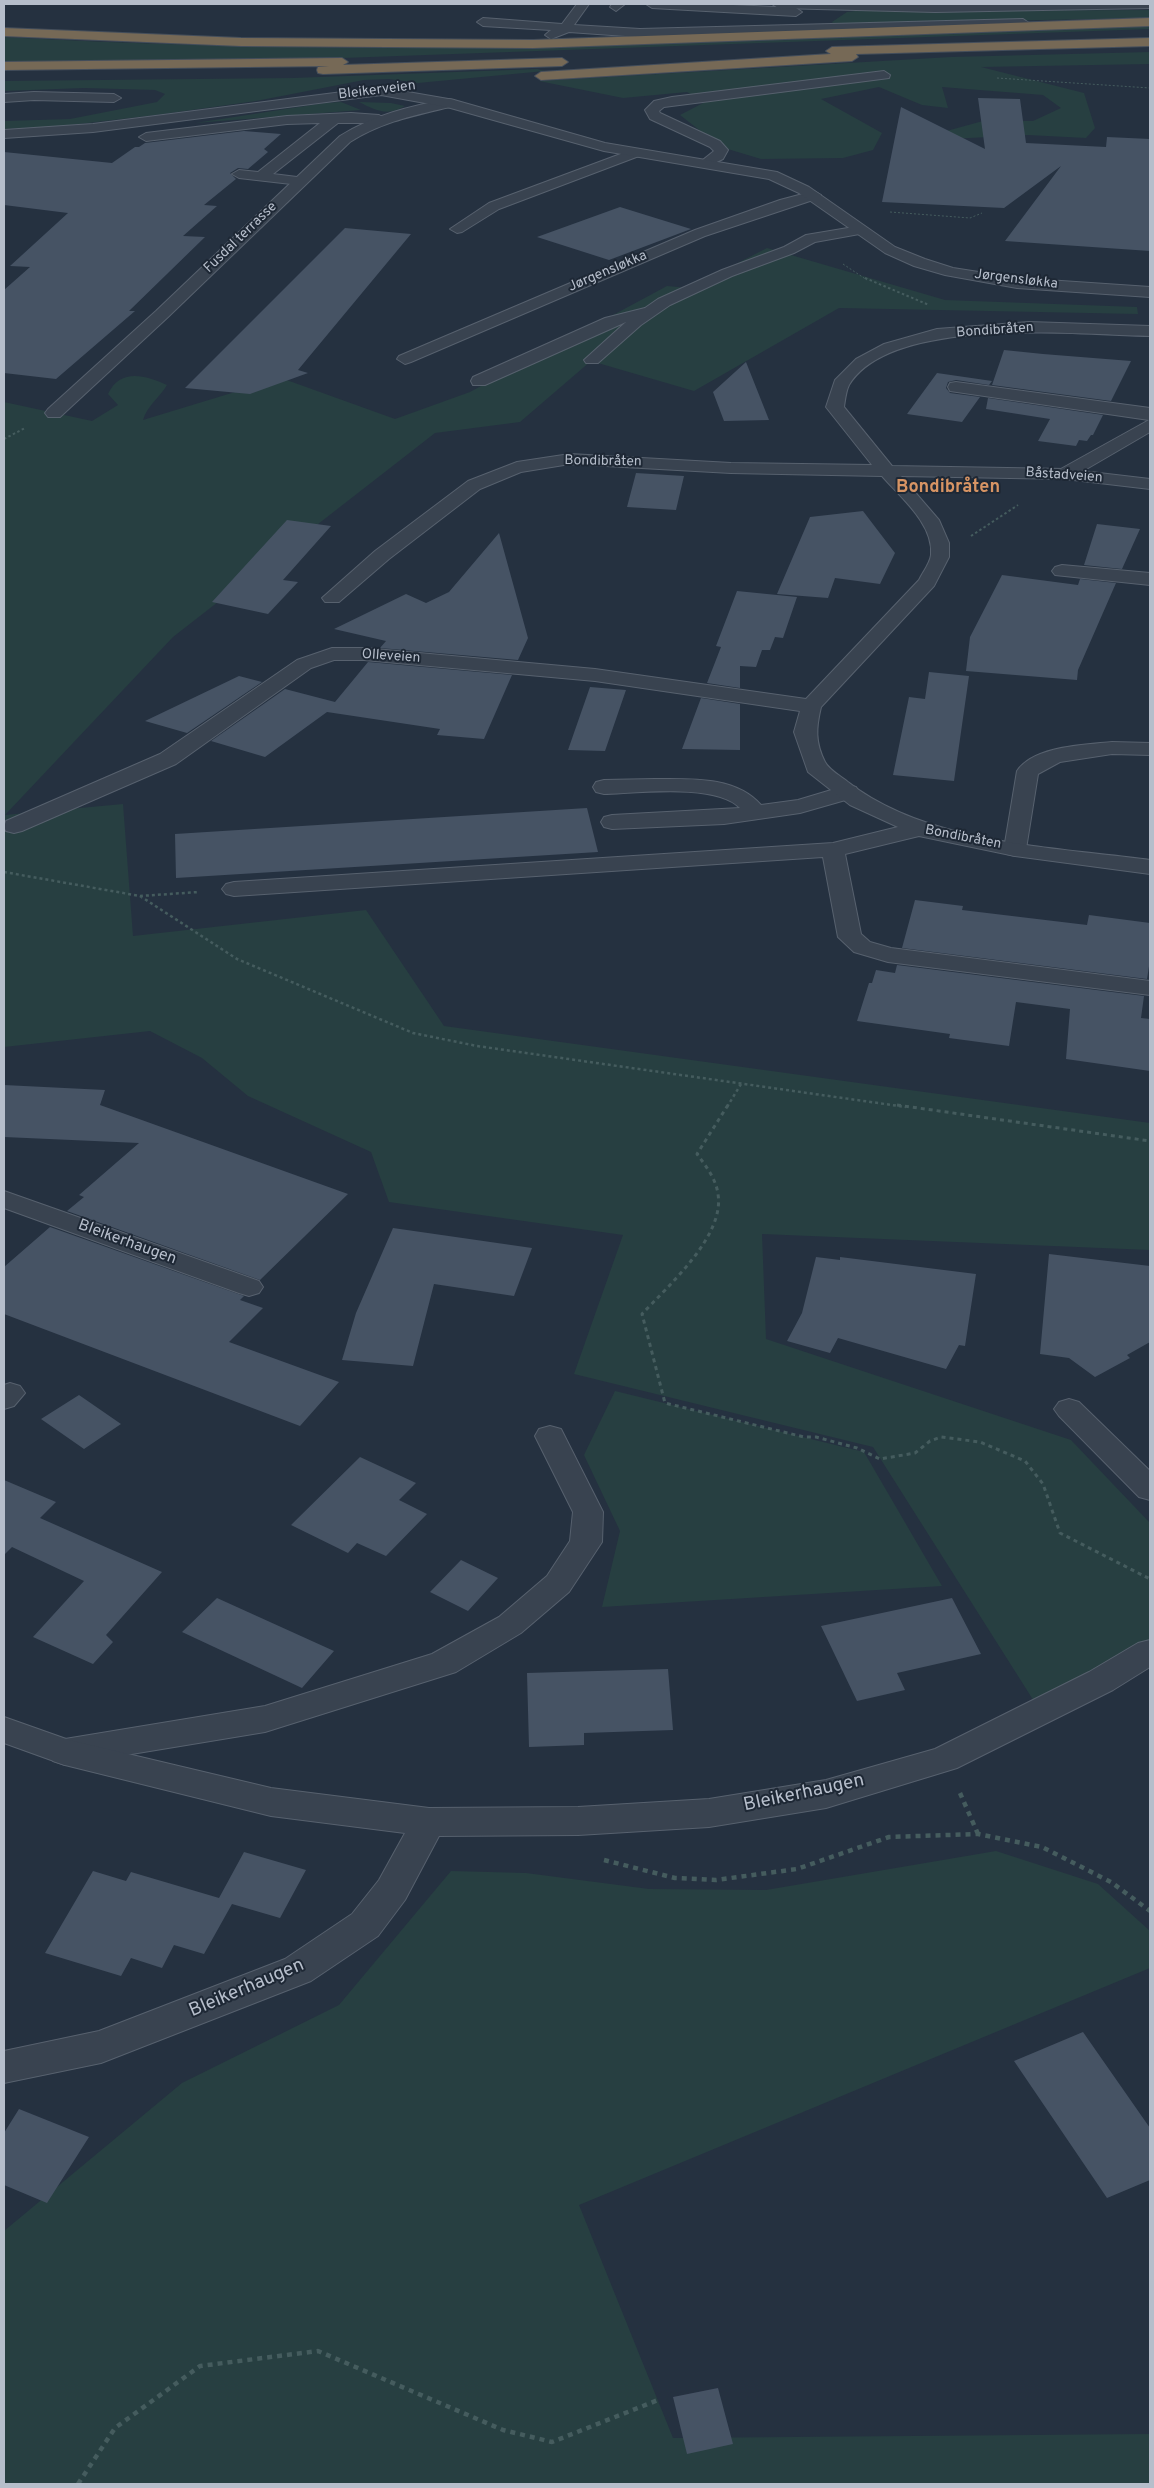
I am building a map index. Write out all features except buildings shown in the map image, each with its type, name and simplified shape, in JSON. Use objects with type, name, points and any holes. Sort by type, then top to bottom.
[{"type":"highway","points":[[4,32],[241,42],[533,44],[1077,23],[1150,22]]},
{"type":"highway","points":[[4,66],[375,61],[1150,32]]},
{"type":"highway","points":[[4,75],[369,69],[1150,42]]},
{"type":"highway","points":[[526,77],[637,68],[903,54],[979,48]]},
{"type":"street","points":[[437,44],[524,40],[548,36],[565,29],[583,4]]},
{"type":"street","points":[[652,4],[725,8],[793,20]]},
{"type":"street","points":[[778,4],[832,7],[1150,4]]},
{"type":"street","points":[[496,10],[487,23],[565,29],[600,27],[617,32],[646,33],[830,17],[832,7]]},
{"type":"street","points":[[725,8],[760,19]]},
{"type":"street","points":[[686,20],[760,19],[1077,23]]},
{"type":"street","points":[[617,32],[648,22]]},
{"type":"street","points":[[706,163],[718,156],[721,150],[715,144],[655,116],[652,110],[660,104],[672,101],[884,75]]},
{"type":"street","name":"Bleikerveien","points":[[280,103],[369,83],[422,86]]},
{"type":"street","name":"Jørgensløkka","points":[[422,86],[450,103]]},
{"type":"street","name":"Bleikerveien","points":[[4,134],[93,128],[422,86]]},
{"type":"street","name":"Jørgensløkka","points":[[380,91],[450,103],[565,138],[634,153],[772,175],[789,181],[814,194],[860,230],[890,249],[945,269],[986,278],[1150,292]]},
{"type":"street","points":[[4,98],[34,96],[114,98]]},
{"type":"street","name":"Fusdal terrasse","points":[[54,413],[162,314],[345,139],[365,125],[379,119],[402,112],[450,103]]},
{"type":"street","points":[[146,137],[286,120],[351,117],[379,119]]},
{"type":"street","points":[[260,177],[311,135],[334,119]]},
{"type":"street","points":[[191,132],[202,137],[231,140]]},
{"type":"street","points":[[311,135],[345,139]]},
{"type":"street","name":"Jørgensløkka","points":[[457,228],[494,206],[634,153]]},
{"type":"street","points":[[239,174],[300,181]]},
{"type":"street","name":"Jørgensløkka","points":[[406,359],[700,233],[748,218],[785,201],[814,194]]},
{"type":"street","points":[[479,381],[611,321],[650,310],[727,273],[789,250],[811,238],[860,230]]},
{"type":"street","points":[[592,360],[650,310]]},
{"type":"street","name":"Bondibråten","points":[[940,557],[940,543],[930,520],[858,439],[835,407],[841,384],[862,362],[890,347],[937,334],[1029,327],[1150,330]]},
{"type":"street","points":[[956,387],[1148,413],[1150,415]]},
{"type":"street","points":[[1064,474],[1150,424]]},
{"type":"street","name":"Bondibråten","points":[[332,598],[382,555],[474,485],[517,467],[570,460],[731,468],[887,470]]},
{"type":"street","name":"Båstadveien","points":[[887,470],[1064,474],[1150,484]]},
{"type":"street","points":[[811,706],[927,582],[940,557]]},
{"type":"street","points":[[1062,571],[1150,579]]},
{"type":"street","name":"Olleveien","points":[[14,826],[168,759],[304,664],[332,654],[364,654],[595,675],[811,706]]},
{"type":"street","name":"Bondibråten","points":[[811,706],[806,732],[816,766],[858,800],[919,829],[1015,848],[1150,867]]},
{"type":"street","name":"Bondibråten","points":[[1015,848],[1028,771],[1054,756],[1112,748],[1150,749]]},
{"type":"street","points":[[604,787],[707,787],[726,791],[741,798],[755,812]]},
{"type":"street","points":[[612,822],[724,817],[800,806],[848,792]]},
{"type":"street","points":[[234,889],[834,850],[919,829]]},
{"type":"street","points":[[834,850],[850,937],[862,947],[888,955],[1150,988]]},
{"type":"street","name":"Bleikerhaugen","points":[[4,1199],[249,1287]]},
{"type":"street","points":[[1070,1409],[1150,1489]]},
{"type":"street","points":[[64,1752],[265,1719],[444,1663],[510,1625],[558,1584],[586,1542],[588,1512],[550,1436]]},
{"type":"street","name":"Bleikerhaugen","points":[[4,1730],[64,1752],[271,1802],[429,1822],[578,1821],[709,1812],[826,1794],[945,1759],[1100,1681],[1150,1652]]},
{"type":"street","name":"Bleikerhaugen","points":[[4,2067],[101,2048],[298,1970],[365,1925],[392,1890],[429,1822]]},
{"type":"path","points":[[990,77],[1150,88]]},
{"type":"path","points":[[883,211],[970,218],[982,213]]},
{"type":"path","points":[[838,260],[868,280],[927,303],[933,310]]},
{"type":"path","points":[[940,557],[1064,474]]},
{"type":"path","points":[[4,872],[140,896],[234,889]]},
{"type":"path","points":[[140,896],[237,959],[413,1033],[477,1046],[1150,1141]]},
{"type":"path","points":[[741,1084],[697,1154],[712,1176],[719,1201],[711,1234],[642,1314],[665,1403],[804,1437],[816,1437],[857,1448],[880,1459],[915,1453],[930,1441],[941,1437],[980,1442],[1025,1461],[1043,1484],[1060,1533],[1150,1579]]},
{"type":"path","points":[[945,1759],[978,1834]]},
{"type":"path","points":[[600,1859],[675,1878],[716,1880],[798,1869],[889,1837],[978,1834],[1042,1847],[1111,1882],[1150,1911]]},
{"type":"path","points":[[78,2484],[115,2428],[200,2366],[318,2352],[502,2430],[552,2442],[658,2400]]},
{"type":"green space","points":[[1150,10],[1150,18],[833,24],[832,22],[847,12],[855,11]]},
{"type":"green space","points":[[1150,24],[1150,29],[287,60],[4,62],[4,37],[224,46],[445,47],[662,43]]},
{"type":"green space","points":[[1150,52],[1150,64],[981,67],[1084,93],[1095,128],[1086,138],[1028,135],[910,141],[983,121],[1033,121],[1061,108],[1043,95],[942,87],[948,108],[922,105],[879,87],[821,99],[882,133],[873,150],[843,158],[761,159],[721,147],[680,115],[705,102],[687,92],[623,98],[539,81],[951,57]]},
{"type":"green space","points":[[537,69],[545,71],[418,83],[389,79],[364,80],[256,101],[156,115],[62,126],[4,129],[5,121],[70,119],[157,102],[165,94],[155,90],[84,88],[4,91],[4,81],[293,78]]},
{"type":"green space","points":[[341,102],[361,110],[195,123],[325,103]]},
{"type":"green space","points":[[359,102],[391,103],[405,106],[387,112],[376,110]]},
{"type":"green space","points":[[767,248],[945,300],[1137,307],[1138,314],[839,308],[694,391],[591,361],[520,422],[435,433],[173,637],[5,815],[123,804],[133,936],[366,910],[444,1026],[1150,1123],[1150,1250],[762,1234],[766,1339],[1071,1440],[1150,1523],[1150,1644],[1037,1706],[873,1447],[574,1374],[623,1235],[389,1202],[371,1152],[248,1096],[202,1058],[150,1031],[4,1047],[4,402],[92,421],[118,405],[108,394],[119,380],[126,377],[142,377],[167,385],[147,410],[143,420],[281,378],[395,419],[470,392],[667,286],[689,288]]},
{"type":"green space","points":[[615,1391],[864,1452],[942,1586],[602,1607],[620,1531],[584,1455]]},
{"type":"green space","points":[[996,1851],[1098,1884],[1150,1931],[1150,1968],[579,2205],[673,2438],[1150,2434],[1150,2484],[4,2484],[4,2231],[182,2083],[339,2005],[451,1871],[526,1873],[649,1889],[766,1890]]},
{"type":"district","name":"Bondibråten","points":[[948,488]]}]
